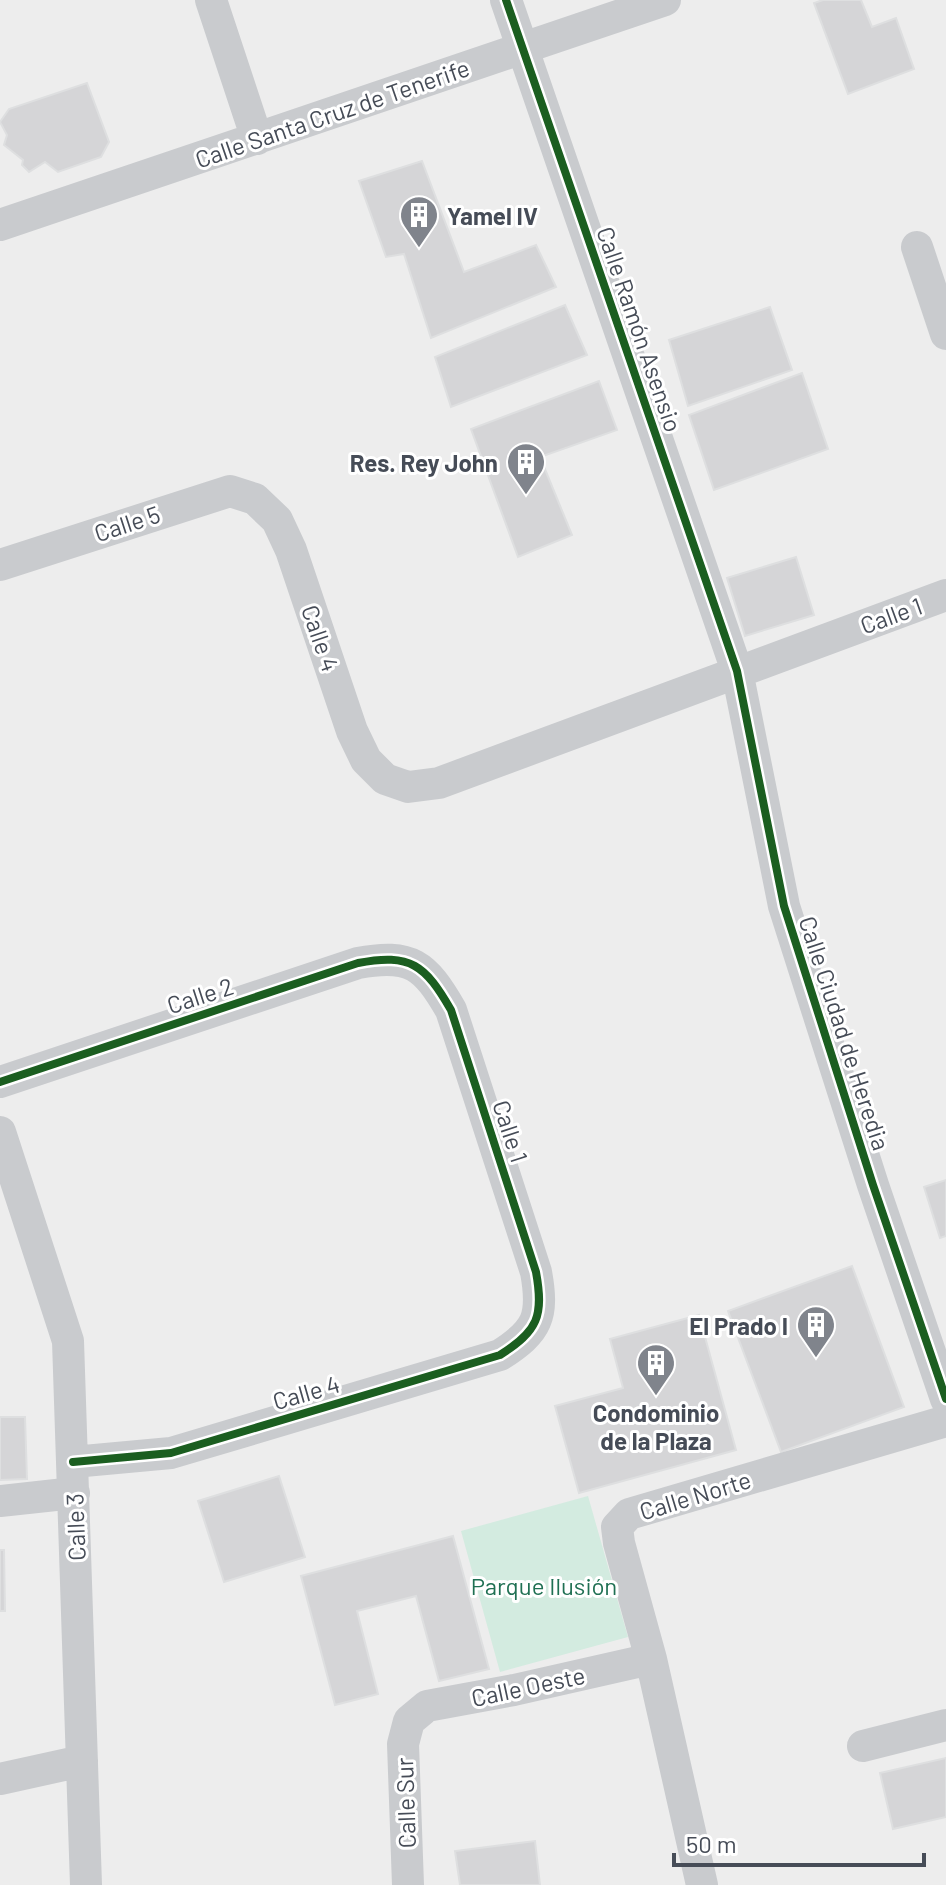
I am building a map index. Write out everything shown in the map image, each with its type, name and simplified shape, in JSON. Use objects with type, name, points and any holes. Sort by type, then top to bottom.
[{"type":"street","points":[[211,0],[257,139]]},
{"type":"street","name":"Calle Ramón Asensio","points":[[506,0],[737,671]]},
{"type":"street","name":"Calle Santa Cruz de Tenerife","points":[[2,220],[257,139],[665,0]]},
{"type":"street","points":[[917,247],[946,334]]},
{"type":"street","name":"Calle 5","points":[[0,565],[230,491],[255,499]]},
{"type":"street","name":"Calle 4","points":[[255,499],[277,520],[291,550],[352,731],[366,760],[385,779]]},
{"type":"street","name":"Calle 1","points":[[385,779],[408,787],[439,783],[946,595]]},
{"type":"street","name":"Calle Ciudad de Heredia","points":[[737,671],[784,906],[873,1185],[946,1399]]},
{"type":"street","name":"Calle 2","points":[[0,1082],[358,963],[387,958],[414,964]]},
{"type":"street","name":"Calle 1","points":[[414,964],[435,983],[451,1010],[536,1272],[540,1296],[537,1323]]},
{"type":"street","name":"Calle 3","points":[[0,1132],[66,1329],[74,1477],[86,1885]]},
{"type":"street","name":"Calle 4","points":[[0,1501],[500,1355],[522,1342],[537,1323]]},
{"type":"street","name":"Calle Norte","points":[[702,1885],[651,1659],[617,1527],[629,1514],[946,1421]]},
{"type":"street","name":"Calle Oeste","points":[[409,1721],[427,1706],[651,1659]]},
{"type":"street","name":"Calle Sur","points":[[408,1885],[403,1744],[409,1721]]},
{"type":"street","points":[[863,1746],[946,1725]]},
{"type":"street","points":[[0,1779],[82,1761]]},
{"type":"green space","name":"Parque Ilusión","points":[[588,1496],[628,1637],[500,1672],[461,1531]]},
{"type":"building","points":[[823,0],[861,0],[872,27],[896,18],[914,69],[848,94],[814,3]]},
{"type":"building","points":[[87,83],[109,142],[101,157],[58,172],[45,162],[29,172],[22,165],[23,160],[4,145],[7,135],[0,122],[9,109]]},
{"type":"building","name":"Yamel IV","points":[[422,161],[464,272],[536,245],[556,287],[431,338],[404,254],[386,257],[359,181]]},
{"type":"building","points":[[565,305],[587,355],[451,407],[435,357]]},
{"type":"building","points":[[770,307],[792,370],[688,406],[669,340]]},
{"type":"building","points":[[802,373],[828,449],[714,490],[689,415]]},
{"type":"building","name":"Res. Rey John","points":[[599,381],[617,430],[540,457],[572,535],[518,557],[471,429]]},
{"type":"building","points":[[796,557],[814,615],[745,636],[727,578]]},
{"type":"building","points":[[946,1180],[946,1236],[940,1238],[924,1187]]},
{"type":"building","name":"El Prado I","points":[[852,1266],[904,1407],[781,1452],[728,1311]]},
{"type":"building","name":"Condominio de la Plaza","points":[[699,1315],[736,1450],[579,1493],[555,1406],[623,1388],[610,1339]]},
{"type":"building","points":[[0,1417],[25,1417],[27,1479],[0,1480]]},
{"type":"building","points":[[279,1476],[305,1557],[224,1582],[198,1501]]},
{"type":"building","points":[[453,1536],[489,1669],[439,1681],[416,1596],[357,1611],[378,1694],[335,1705],[301,1576]]},
{"type":"building","points":[[0,1550],[4,1550],[5,1611],[0,1611]]},
{"type":"building","points":[[946,1758],[946,1817],[893,1829],[880,1773]]},
{"type":"building","points":[[535,1841],[540,1885],[460,1885],[455,1851]]},
{"type":"cycle path","points":[[506,0],[737,671],[784,906],[873,1185],[946,1399]]},
{"type":"cycle path","points":[[0,1082],[358,963],[376,960],[404,962],[415,966],[433,982],[451,1010],[536,1272],[539,1300],[535,1321],[523,1338],[500,1355],[171,1453],[73,1462]]},
{"type":"place","name":"Yamel IV","points":[[419,249]]},
{"type":"place","name":"Res. Rey John","points":[[526,496]]},
{"type":"place","name":"El Prado I","points":[[816,1359]]},
{"type":"place","name":"Condominio de la Plaza","points":[[656,1397]]}]
